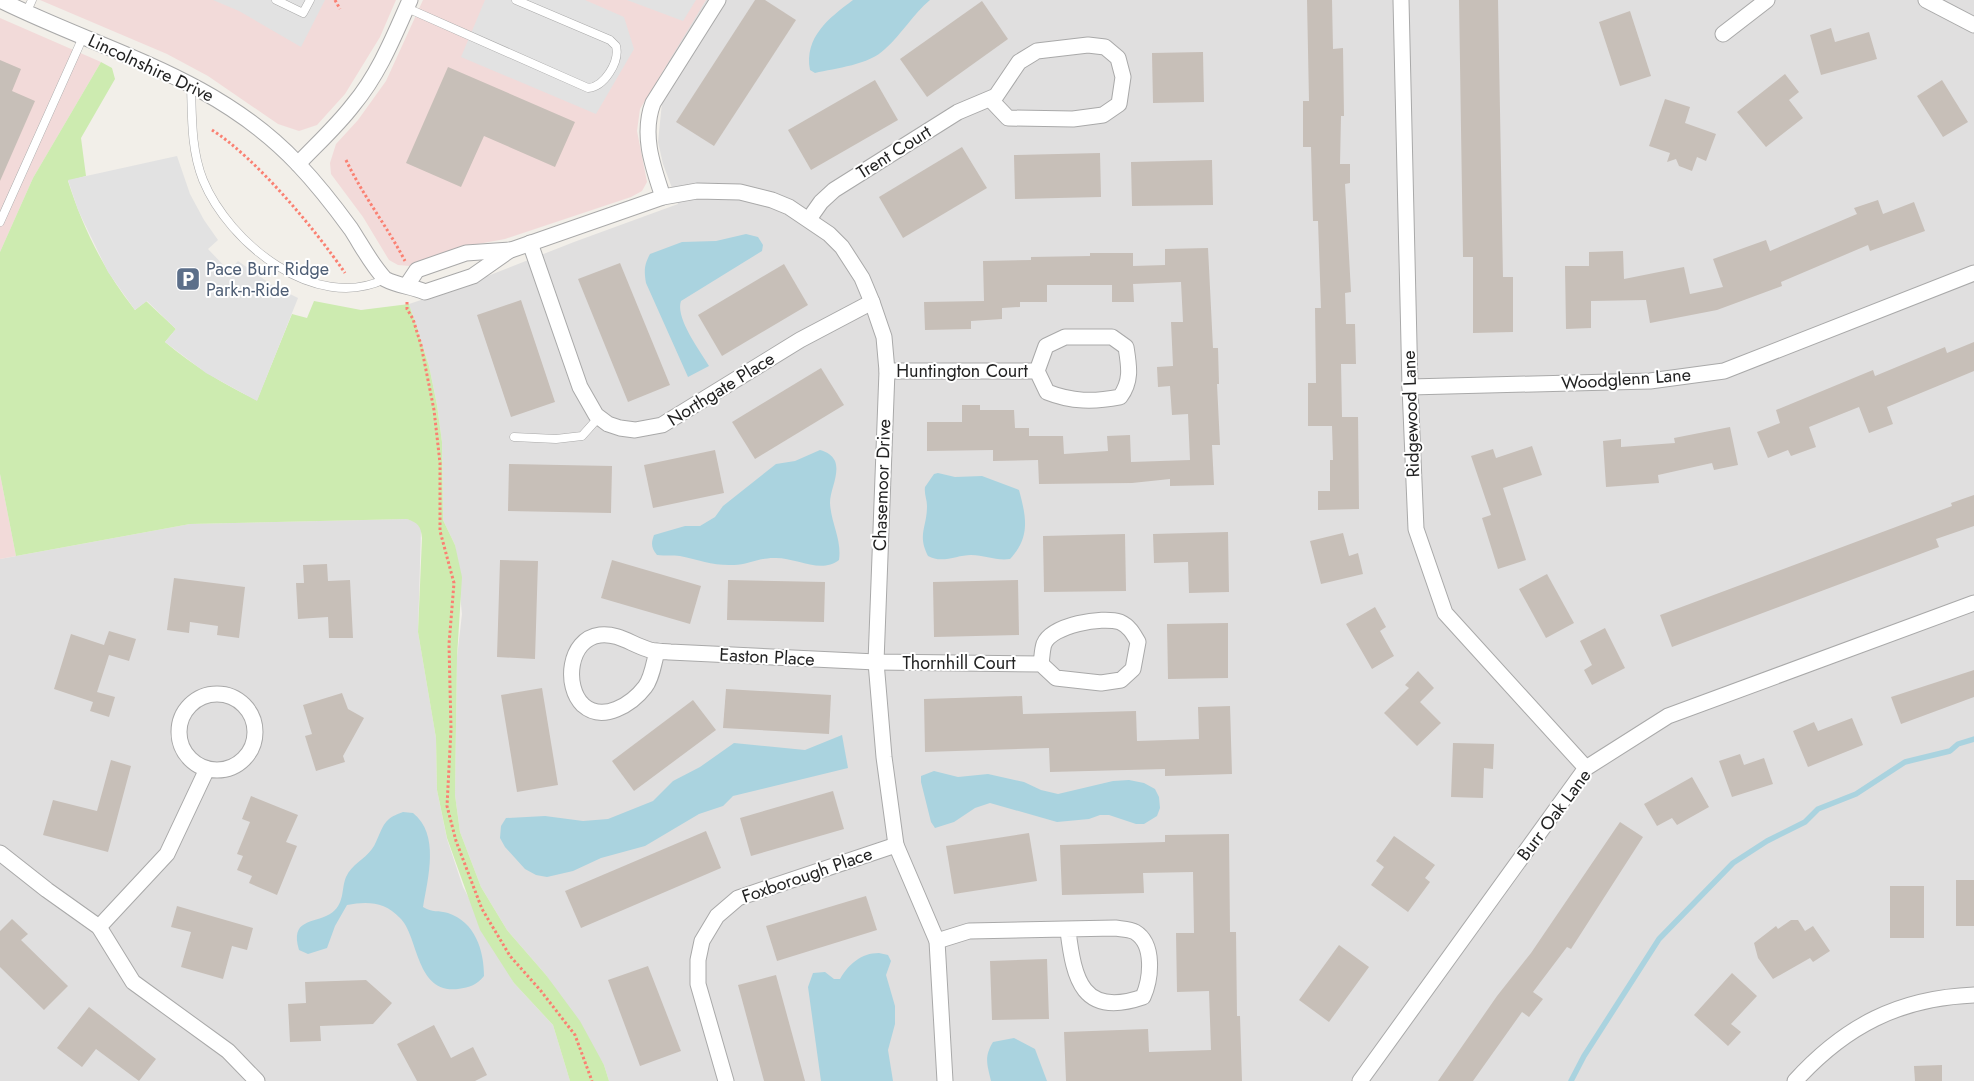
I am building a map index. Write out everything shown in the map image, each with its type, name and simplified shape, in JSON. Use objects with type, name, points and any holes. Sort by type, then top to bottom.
[{"type":"street","name":"Lincolnshire Drive","points":[[0,0],[29,6],[83,36],[191,83],[238,113],[267,135],[298,164],[327,198],[385,279]]},
{"type":"street","points":[[663,197],[649,147],[649,114],[653,103],[718,0]]},
{"type":"street","name":"Ridgewood Lane","points":[[1401,0],[1410,387],[1416,530],[1445,613],[1586,768]]},
{"type":"street","points":[[1723,34],[1768,0]]},
{"type":"street","points":[[1926,0],[1974,25]]},
{"type":"street","points":[[298,164],[354,105],[386,53],[408,4]]},
{"type":"street","name":"Trent Court","points":[[809,219],[821,202],[834,190],[958,112],[996,96],[1019,62],[1037,51],[1088,45],[1105,47],[1118,58],[1123,77],[1119,104],[1103,115],[1073,119],[1008,118],[990,99]]},
{"type":"street","name":"Chasemoor Drive","points":[[511,250],[466,253],[417,270],[408,285],[425,292],[465,279],[473,276],[511,250],[663,197],[697,191],[740,192],[772,200],[809,219],[842,247],[862,278],[884,337],[887,371],[876,662],[884,757],[896,845],[937,941],[945,1081]]},
{"type":"street","points":[[530,243],[580,388],[599,417]]},
{"type":"street","name":"Woodglenn Lane","points":[[1410,387],[1650,381],[1724,371],[1974,273]]},
{"type":"street","points":[[385,279],[396,285],[408,285]]},
{"type":"street","name":"Northgate Place","points":[[599,417],[608,424],[627,429],[648,429],[662,425],[800,340],[872,302]]},
{"type":"street","name":"Huntington Court","points":[[1112,336],[1126,347],[1129,363],[1128,386],[1120,396],[1095,402],[1064,399],[1047,392],[1037,371],[1046,346],[1065,337],[1112,336]]},
{"type":"street","name":"Huntington Court","points":[[887,371],[1037,371]]},
{"type":"street","name":"Burr Oak Lane","points":[[1360,1081],[1586,768],[1668,716],[1974,603]]},
{"type":"street","name":"Thornhill Court","points":[[876,662],[1041,664],[1056,678],[1101,683],[1121,680],[1133,669],[1138,655],[1138,642],[1129,628],[1118,622],[1092,621],[1068,626],[1050,636],[1044,644],[1041,664]]},
{"type":"street","name":"Easton Place","points":[[657,651],[646,686],[623,707],[604,713],[584,706],[576,695],[573,657],[582,642],[600,635],[621,637],[648,650],[657,651],[876,662]]},
{"type":"street","points":[[212,694],[227,695],[240,702],[250,713],[255,727],[254,742],[247,756],[236,765],[222,770],[207,769],[194,762],[184,751],[179,737],[180,722],[187,709],[198,699],[212,694]]},
{"type":"street","points":[[99,927],[167,854],[207,769]]},
{"type":"street","name":"Foxborough Place","points":[[726,1081],[698,984],[698,960],[702,941],[717,916],[738,898],[896,845]]},
{"type":"street","points":[[0,853],[99,927],[133,982],[228,1051],[256,1081]]},
{"type":"street","points":[[937,941],[969,931],[1068,931],[1116,928],[1134,931],[1143,939],[1149,958],[1149,984],[1143,997],[1125,1003],[1103,1002],[1082,989],[1073,967],[1068,931]]},
{"type":"street","points":[[1795,1081],[1819,1055],[1847,1034],[1886,1014],[1920,1002],[1974,995]]},
{"type":"lane","points":[[276,0],[304,13],[310,0]]},
{"type":"lane","points":[[408,4],[588,88],[597,88],[603,83],[617,52],[616,46],[610,40],[516,0]]},
{"type":"lane","points":[[0,222],[83,36]]},
{"type":"lane","points":[[191,83],[193,143],[203,180],[211,197],[254,249],[284,270],[311,282],[336,289],[370,287],[385,279]]},
{"type":"lane","points":[[514,437],[556,439],[582,436],[599,417]]},
{"type":"path","points":[[334,0],[340,10]]},
{"type":"path","points":[[212,130],[231,142],[288,202],[345,273]]},
{"type":"path","points":[[346,160],[359,188],[405,263],[408,285],[407,309],[413,318],[421,345],[434,410],[440,463],[440,531],[454,584],[449,644],[451,729],[447,806],[456,841],[482,909],[510,956],[571,1029],[580,1045],[592,1081]]},
{"type":"shaded area","points":[[40,0],[396,0],[380,37],[345,94],[317,125],[299,131],[278,124],[208,76],[167,54]]},
{"type":"shaded area","points":[[213,0],[325,0],[301,47],[239,11]]},
{"type":"shaded area","points":[[423,0],[706,0],[640,109],[637,131],[647,182],[642,191],[631,197],[505,239],[467,246],[410,266],[398,265],[389,260],[363,217],[331,174],[330,163],[336,144],[358,120],[386,81]]},
{"type":"shaded area","points":[[485,0],[585,0],[624,17],[634,49],[596,114],[461,57]]},
{"type":"shaded area","points":[[627,0],[696,0],[683,21]]},
{"type":"shaded area","points":[[706,0],[1974,0],[1974,1081],[609,1081],[604,1065],[546,975],[507,930],[481,887],[460,832],[455,795],[457,657],[462,614],[455,545],[443,520],[442,442],[437,405],[429,366],[409,304],[457,288],[678,204],[663,164],[658,142],[666,63]]},
{"type":"shaded area","points":[[0,18],[101,62],[33,178],[0,252]]},
{"type":"shaded area","name":"Pace Burr Ridge Park-n-Ride","points":[[177,156],[190,194],[204,220],[218,240],[208,249],[229,271],[238,261],[272,285],[298,298],[257,401],[206,373],[165,342],[176,329],[147,301],[135,310],[108,272],[78,210],[68,180]]},
{"type":"shaded area","points":[[0,474],[16,556],[0,559]]},
{"type":"shaded area","points":[[407,519],[417,522],[421,529],[418,632],[436,738],[437,790],[447,839],[463,887],[514,983],[553,1025],[570,1081],[0,1081],[0,559],[190,524]]},
{"type":"green space","points":[[101,62],[112,68],[115,79],[81,138],[86,176],[68,181],[80,216],[114,280],[135,310],[146,301],[176,329],[165,342],[176,351],[221,381],[257,400],[292,314],[307,318],[314,301],[361,310],[409,304],[429,366],[437,405],[442,442],[443,520],[455,545],[462,577],[457,657],[455,795],[460,832],[481,887],[507,930],[546,975],[580,1021],[604,1065],[609,1081],[570,1081],[553,1025],[514,983],[480,930],[447,838],[437,790],[436,738],[418,632],[422,538],[420,528],[416,524],[407,519],[190,524],[16,556],[0,474],[0,252],[33,178]]},
{"type":"water","points":[[853,0],[930,0],[891,43],[878,54],[852,65],[815,73],[810,70],[809,58],[815,38],[827,21]]},
{"type":"water","points":[[746,234],[758,237],[763,245],[762,251],[681,301],[680,308],[685,325],[709,366],[688,377],[646,283],[645,271],[647,261],[650,254],[682,242],[716,241]]},
{"type":"water","points":[[820,450],[831,455],[836,466],[836,477],[830,503],[838,538],[839,560],[825,566],[770,558],[739,565],[726,565],[713,564],[680,556],[657,555],[655,552],[652,545],[654,535],[685,526],[700,526],[715,517],[723,506],[776,464],[795,461]]},
{"type":"water","points":[[938,473],[955,477],[982,476],[1019,490],[1025,517],[1024,534],[1017,551],[1010,559],[966,555],[939,559],[928,556],[923,542],[927,514],[925,487],[934,474]]},
{"type":"water","points":[[842,735],[848,768],[733,796],[723,806],[699,814],[645,846],[601,858],[573,871],[547,877],[536,875],[525,869],[505,847],[500,838],[501,826],[506,818],[545,816],[583,821],[608,819],[653,801],[673,781],[700,767],[734,743],[805,750]]},
{"type":"water","points":[[934,771],[958,777],[988,774],[1024,782],[1041,790],[1058,794],[1113,781],[1129,780],[1144,783],[1155,789],[1159,797],[1160,808],[1157,816],[1144,824],[1136,824],[1109,815],[1057,822],[990,803],[975,808],[954,822],[935,828],[931,822],[921,782],[921,776]]},
{"type":"water","points":[[403,812],[413,813],[427,832],[430,857],[423,907],[457,917],[471,930],[480,947],[484,976],[473,985],[458,989],[444,988],[433,983],[420,962],[406,926],[394,913],[376,904],[347,905],[335,926],[327,948],[308,954],[299,950],[297,940],[300,928],[304,924],[330,914],[335,910],[342,897],[346,877],[355,865],[372,849],[386,822]]},
{"type":"water","points":[[879,953],[888,955],[891,961],[886,975],[895,1006],[895,1024],[888,1050],[893,1081],[821,1081],[808,987],[813,973],[825,972],[834,979],[840,979],[856,960],[867,955]]},
{"type":"water","points":[[1014,1038],[1035,1049],[1047,1081],[991,1081],[987,1061],[990,1047],[993,1042]]},
{"type":"building","points":[[755,0],[765,0],[796,20],[714,146],[676,122]]},
{"type":"building","points":[[1307,0],[1332,0],[1333,49],[1343,48],[1344,116],[1341,116],[1340,164],[1350,164],[1350,183],[1345,184],[1351,292],[1345,293],[1346,324],[1355,324],[1356,364],[1341,364],[1342,417],[1358,417],[1359,509],[1318,510],[1318,491],[1330,491],[1330,460],[1333,460],[1332,426],[1308,426],[1308,383],[1316,383],[1315,308],[1321,308],[1318,221],[1313,221],[1311,147],[1303,147],[1303,101],[1309,101]]},
{"type":"building","points":[[1459,0],[1498,0],[1503,277],[1513,277],[1513,332],[1473,333],[1473,257],[1463,257]]},
{"type":"building","points":[[982,1],[1008,39],[927,97],[900,59]]},
{"type":"building","points":[[1630,11],[1651,76],[1620,86],[1599,22]]},
{"type":"building","points":[[1831,28],[1835,42],[1869,32],[1877,59],[1821,75],[1810,35]]},
{"type":"building","points":[[1203,52],[1204,102],[1153,103],[1152,53]]},
{"type":"building","points":[[0,60],[21,69],[12,91],[35,101],[0,181]]},
{"type":"building","points":[[448,67],[575,122],[555,167],[484,136],[461,187],[406,163]]},
{"type":"building","points":[[1785,74],[1799,92],[1789,100],[1803,118],[1766,147],[1737,112]]},
{"type":"building","points":[[875,80],[898,120],[811,170],[788,130]]},
{"type":"building","points":[[1942,80],[1968,122],[1943,137],[1917,96]]},
{"type":"building","points":[[1665,99],[1690,107],[1685,123],[1716,134],[1706,161],[1697,157],[1692,171],[1679,166],[1676,159],[1667,162],[1670,153],[1649,146]]},
{"type":"building","points":[[962,147],[987,188],[903,238],[879,197]]},
{"type":"building","points":[[1100,153],[1101,197],[1015,199],[1014,155]]},
{"type":"building","points":[[1212,160],[1213,205],[1132,206],[1131,162]]},
{"type":"building","points":[[1878,200],[1883,214],[1914,202],[1925,231],[1870,251],[1868,245],[1781,282],[1782,286],[1717,310],[1650,323],[1646,300],[1591,301],[1591,328],[1566,329],[1565,266],[1589,266],[1589,252],[1623,251],[1624,279],[1684,267],[1690,294],[1723,287],[1713,259],[1766,240],[1770,251],[1857,214],[1854,208]]},
{"type":"building","points":[[1208,248],[1213,348],[1218,348],[1219,384],[1217,384],[1220,445],[1212,445],[1214,485],[1170,486],[1170,479],[1132,483],[1039,484],[1038,460],[993,461],[993,450],[927,451],[927,422],[962,422],[962,405],[980,405],[980,410],[1014,410],[1015,428],[1029,428],[1029,436],[1063,436],[1064,454],[1108,451],[1107,436],[1130,435],[1131,462],[1190,460],[1188,414],[1172,415],[1170,386],[1158,387],[1157,367],[1173,366],[1171,322],[1183,322],[1181,282],[1133,284],[1134,302],[1112,302],[1112,285],[1047,285],[1047,302],[1020,302],[1020,307],[1002,308],[1002,319],[971,321],[971,329],[925,330],[924,302],[984,301],[983,261],[1031,260],[1031,257],[1090,256],[1090,253],[1133,253],[1133,266],[1165,265],[1165,249]]},
{"type":"building","points":[[620,263],[670,385],[628,402],[578,279]]},
{"type":"building","points":[[784,264],[808,305],[722,356],[698,315]]},
{"type":"building","points":[[521,300],[555,402],[511,417],[477,315]]},
{"type":"building","points":[[1974,342],[1974,371],[1887,407],[1893,424],[1869,433],[1859,407],[1809,427],[1816,447],[1791,456],[1788,450],[1768,458],[1757,432],[1780,423],[1776,410],[1873,370],[1875,376],[1945,347],[1947,353]]},
{"type":"building","points":[[821,368],[844,405],[755,459],[732,422]]},
{"type":"building","points":[[1730,427],[1738,465],[1714,470],[1712,463],[1658,475],[1659,483],[1606,487],[1603,441],[1621,439],[1621,447],[1675,443],[1674,438]]},
{"type":"building","points":[[1532,446],[1542,475],[1503,488],[1526,560],[1498,569],[1482,518],[1491,515],[1471,456],[1493,449],[1496,458]]},
{"type":"building","points":[[715,450],[724,493],[653,508],[644,465]]},
{"type":"building","points":[[509,464],[612,466],[611,513],[508,511]]},
{"type":"building","points":[[1974,495],[1974,526],[1936,539],[1939,547],[1672,647],[1660,615],[1952,506],[1951,503]]},
{"type":"building","points":[[1228,532],[1229,592],[1189,593],[1188,562],[1154,563],[1153,534]]},
{"type":"building","points":[[1343,533],[1349,556],[1358,553],[1363,574],[1321,584],[1310,541]]},
{"type":"building","points":[[1125,534],[1126,591],[1044,592],[1043,536]]},
{"type":"building","points":[[500,560],[538,561],[535,659],[497,657]]},
{"type":"building","points":[[612,560],[701,586],[690,624],[601,598]]},
{"type":"building","points":[[327,564],[328,581],[350,580],[353,638],[329,638],[328,617],[298,619],[296,583],[304,583],[303,565]]},
{"type":"building","points":[[1547,574],[1574,623],[1546,638],[1519,589]]},
{"type":"building","points":[[174,578],[245,587],[239,638],[217,635],[218,626],[190,622],[189,633],[167,630]]},
{"type":"building","points":[[728,580],[825,582],[824,622],[727,620]]},
{"type":"building","points":[[1018,580],[1019,635],[934,637],[933,582]]},
{"type":"building","points":[[1375,607],[1386,627],[1380,631],[1394,656],[1372,669],[1346,624]]},
{"type":"building","points":[[1228,623],[1228,678],[1168,679],[1167,624]]},
{"type":"building","points":[[1605,628],[1625,668],[1592,685],[1584,670],[1592,665],[1580,641]]},
{"type":"building","points":[[109,631],[136,639],[129,661],[109,655],[97,692],[115,697],[109,717],[90,711],[93,702],[54,689],[71,634],[104,645]]},
{"type":"building","points":[[1974,670],[1974,697],[1901,724],[1891,697]]},
{"type":"building","points":[[1418,671],[1434,688],[1420,702],[1441,723],[1417,746],[1384,713],[1409,688],[1405,685]]},
{"type":"building","points":[[542,688],[558,785],[517,792],[501,695]]},
{"type":"building","points":[[726,689],[831,695],[829,734],[723,728]]},
{"type":"building","points":[[342,693],[348,709],[364,718],[343,756],[345,762],[316,771],[305,736],[312,734],[303,705]]},
{"type":"building","points":[[1022,696],[1023,714],[1136,711],[1137,741],[1199,739],[1198,707],[1230,706],[1232,774],[1165,776],[1165,769],[1050,772],[1049,748],[925,752],[924,699]]},
{"type":"building","points":[[693,700],[716,730],[634,791],[612,761]]},
{"type":"building","points":[[1852,718],[1863,745],[1808,767],[1793,731],[1814,722],[1818,731]]},
{"type":"building","points":[[1453,743],[1494,744],[1493,769],[1484,768],[1483,798],[1451,797]]},
{"type":"building","points":[[1740,754],[1744,765],[1764,758],[1773,784],[1732,797],[1719,761]]},
{"type":"building","points":[[111,760],[131,766],[108,852],[43,835],[53,800],[97,811]]},
{"type":"building","points":[[1692,777],[1709,807],[1677,825],[1672,818],[1657,826],[1644,804]]},
{"type":"building","points":[[833,791],[844,829],[751,856],[740,818]]},
{"type":"building","points":[[251,796],[298,815],[286,842],[297,846],[277,895],[249,883],[252,876],[237,870],[243,856],[237,854],[250,822],[242,819]]},
{"type":"building","points":[[1620,822],[1643,837],[1571,949],[1567,947],[1533,992],[1543,999],[1529,1017],[1522,1012],[1473,1081],[1438,1081],[1497,996],[1531,953]]},
{"type":"building","points":[[706,831],[721,868],[581,928],[565,891]]},
{"type":"building","points":[[1029,833],[1037,881],[954,894],[946,846]]},
{"type":"building","points":[[1229,834],[1230,932],[1236,932],[1237,1016],[1240,1016],[1242,1081],[1066,1081],[1064,1032],[1148,1029],[1149,1052],[1211,1050],[1209,991],[1177,992],[1176,933],[1194,933],[1193,872],[1143,873],[1144,893],[1062,895],[1060,845],[1165,842],[1165,835]]},
{"type":"building","points":[[1394,836],[1435,865],[1425,878],[1430,882],[1408,912],[1371,885],[1384,867],[1376,861]]},
{"type":"building","points":[[1956,880],[1974,880],[1974,926],[1956,926]]},
{"type":"building","points":[[1890,886],[1924,886],[1924,938],[1890,938]]},
{"type":"building","points":[[866,896],[877,930],[777,961],[766,926]]},
{"type":"building","points":[[177,906],[253,928],[247,950],[232,946],[223,979],[181,967],[191,932],[171,927]]},
{"type":"building","points":[[12,919],[28,934],[21,940],[68,986],[44,1010],[0,967],[0,931]]},
{"type":"building","points":[[1791,920],[1798,920],[1805,931],[1813,926],[1830,951],[1813,962],[1810,958],[1773,979],[1758,958],[1754,943],[1776,926],[1778,929]]},
{"type":"building","points":[[1339,945],[1369,967],[1329,1022],[1299,1000]]},
{"type":"building","points":[[1047,959],[1049,1019],[992,1020],[990,961]]},
{"type":"building","points":[[648,966],[681,1051],[640,1066],[608,980]]},
{"type":"building","points":[[1732,973],[1757,996],[1731,1024],[1741,1032],[1728,1046],[1694,1015]]},
{"type":"building","points":[[776,975],[805,1081],[764,1081],[738,985]]},
{"type":"building","points":[[366,980],[392,1003],[373,1024],[320,1026],[321,1041],[290,1042],[288,1004],[306,1003],[305,982]]},
{"type":"building","points":[[89,1007],[156,1059],[139,1081],[96,1049],[82,1067],[57,1048]]},
{"type":"building","points":[[434,1025],[451,1058],[473,1047],[487,1075],[475,1081],[417,1081],[397,1044]]},
{"type":"building","points":[[1942,1065],[1942,1081],[1915,1081],[1914,1066]]},
{"type":"waterway","points":[[1571,1081],[1584,1056],[1659,939],[1733,863],[1767,841],[1805,822],[1818,809],[1856,794],[1905,762],[1950,751],[1958,744],[1974,739]]},
{"type":"place","name":"Pace Burr Ridge Park-n-Ride","points":[[188,279]]}]
